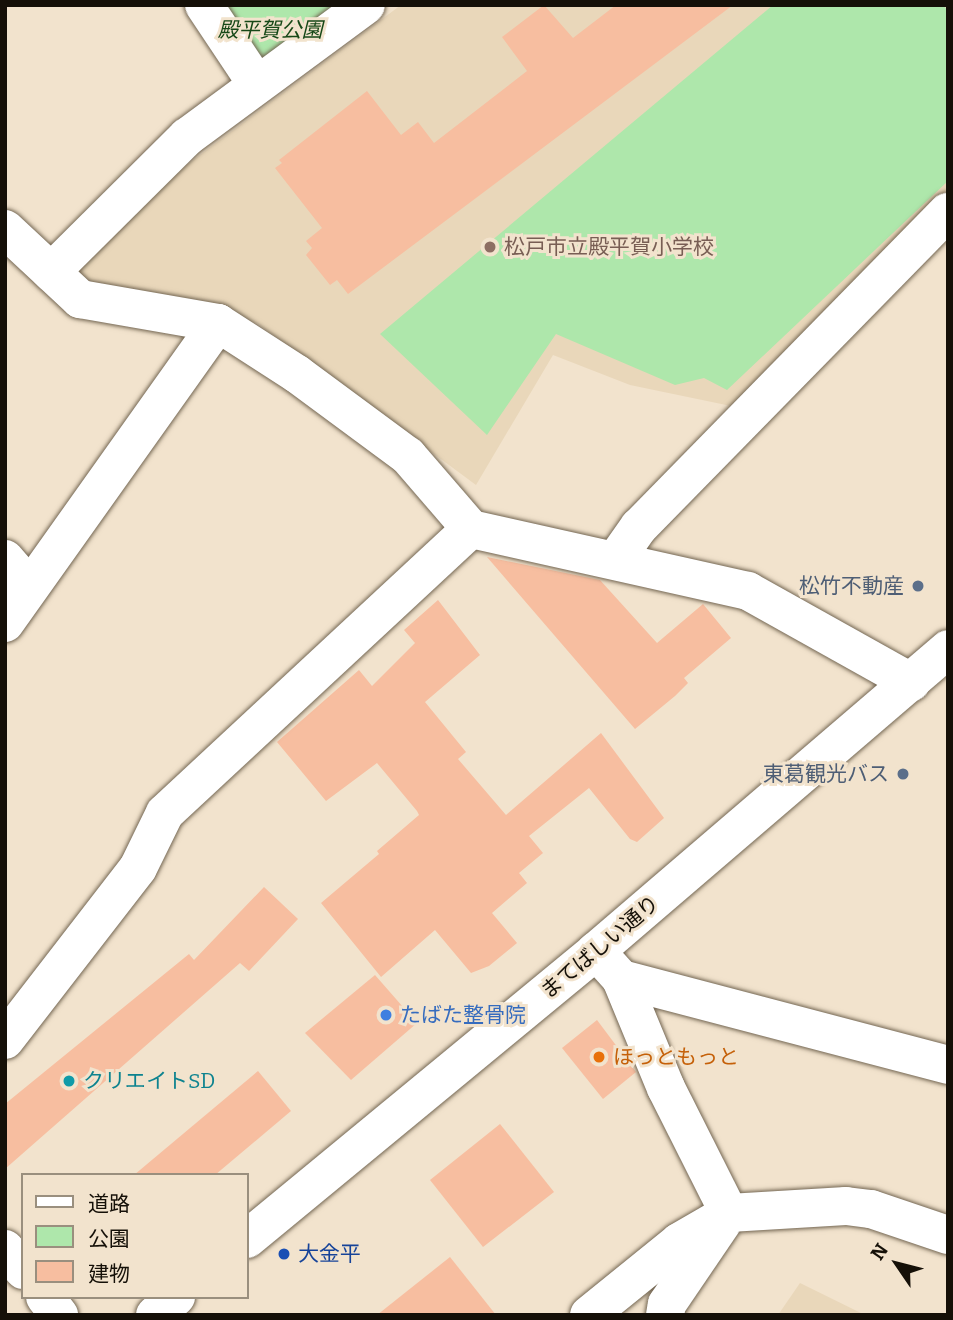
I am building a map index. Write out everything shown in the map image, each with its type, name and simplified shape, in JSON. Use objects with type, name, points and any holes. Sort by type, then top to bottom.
[{"type":"street","points":[[204,5],[256,83]]},
{"type":"street","points":[[51,272],[187,137],[256,83],[366,5]]},
{"type":"street","points":[[617,558],[639,527],[948,212]]},
{"type":"street","points":[[5,229],[80,299],[218,323],[297,374],[408,456],[471,528],[617,558],[748,590],[911,682]]},
{"type":"street","points":[[5,623],[218,323]]},
{"type":"street","points":[[5,1040],[138,868],[165,813],[471,528]]},
{"type":"street","points":[[5,559],[29,587]]},
{"type":"street","name":"まてばしい通り","points":[[248,1238],[596,951],[948,649]]},
{"type":"street","points":[[596,951],[621,979],[666,1088],[729,1213]]},
{"type":"street","points":[[621,979],[948,1065]]},
{"type":"street","points":[[589,1315],[679,1242],[729,1213],[846,1206],[871,1209],[948,1235]]},
{"type":"street","points":[[665,1315],[667,1304],[729,1213]]},
{"type":"street","points":[[5,1249],[21,1268]]},
{"type":"street","points":[[47,1299],[59,1315]]},
{"type":"street","points":[[155,1315],[174,1299]]},
{"type":"shaded area","name":"松戸市立殿平賀小学校","points":[[401,5],[948,5],[948,188],[731,406],[630,385],[553,355],[476,485],[257,323],[159,297],[87,291],[72,272],[110,222]]},
{"type":"shaded area","points":[[800,1283],[865,1315],[778,1315]]},
{"type":"green space","name":"殿平賀公園","points":[[221,5],[343,5],[265,63]]},
{"type":"green space","points":[[773,5],[943,5],[948,11],[948,181],[727,390],[704,378],[675,385],[556,334],[487,435],[380,334]]},
{"type":"building","points":[[544,5],[573,38],[616,5],[733,5],[348,294],[337,280],[330,285],[306,255],[312,248],[306,241],[322,228],[275,168],[282,163],[279,160],[367,91],[401,135],[418,122],[434,143],[527,71],[502,37]]},
{"type":"building","points":[[487,557],[600,580],[657,643],[703,604],[731,638],[684,678],[688,683],[675,696],[635,729]]},
{"type":"building","points":[[438,600],[480,655],[425,702],[466,752],[458,759],[506,815],[601,733],[664,818],[637,842],[630,839],[589,788],[529,836],[543,853],[519,873],[527,883],[492,913],[517,943],[489,966],[471,973],[435,930],[381,977],[321,903],[379,854],[377,851],[419,815],[377,763],[326,801],[277,742],[359,670],[372,686],[415,643],[404,630]]},
{"type":"building","name":"クリエイトSD","points":[[264,887],[298,919],[249,971],[240,963],[5,1169],[5,1104],[189,954],[194,960]]},
{"type":"building","points":[[375,975],[417,1023],[351,1080],[305,1033]]},
{"type":"building","points":[[597,1020],[636,1072],[603,1099],[562,1048]]},
{"type":"building","points":[[258,1071],[291,1111],[217,1173],[136,1173]]},
{"type":"building","points":[[500,1124],[554,1192],[483,1247],[430,1180]]},
{"type":"building","points":[[450,1257],[496,1315],[377,1315]]},
{"type":"place","name":"松戸市立殿平賀小学校","points":[[490,247]]},
{"type":"place","name":"松竹不動産","points":[[918,586]]},
{"type":"place","name":"東葛観光バス","points":[[903,774]]},
{"type":"place","name":"たばた整骨院","points":[[386,1015]]},
{"type":"place","name":"ほっともっと","points":[[599,1057]]},
{"type":"place","name":"クリエイトSD","points":[[69,1081]]},
{"type":"place","name":"大金平","points":[[284,1254]]}]
